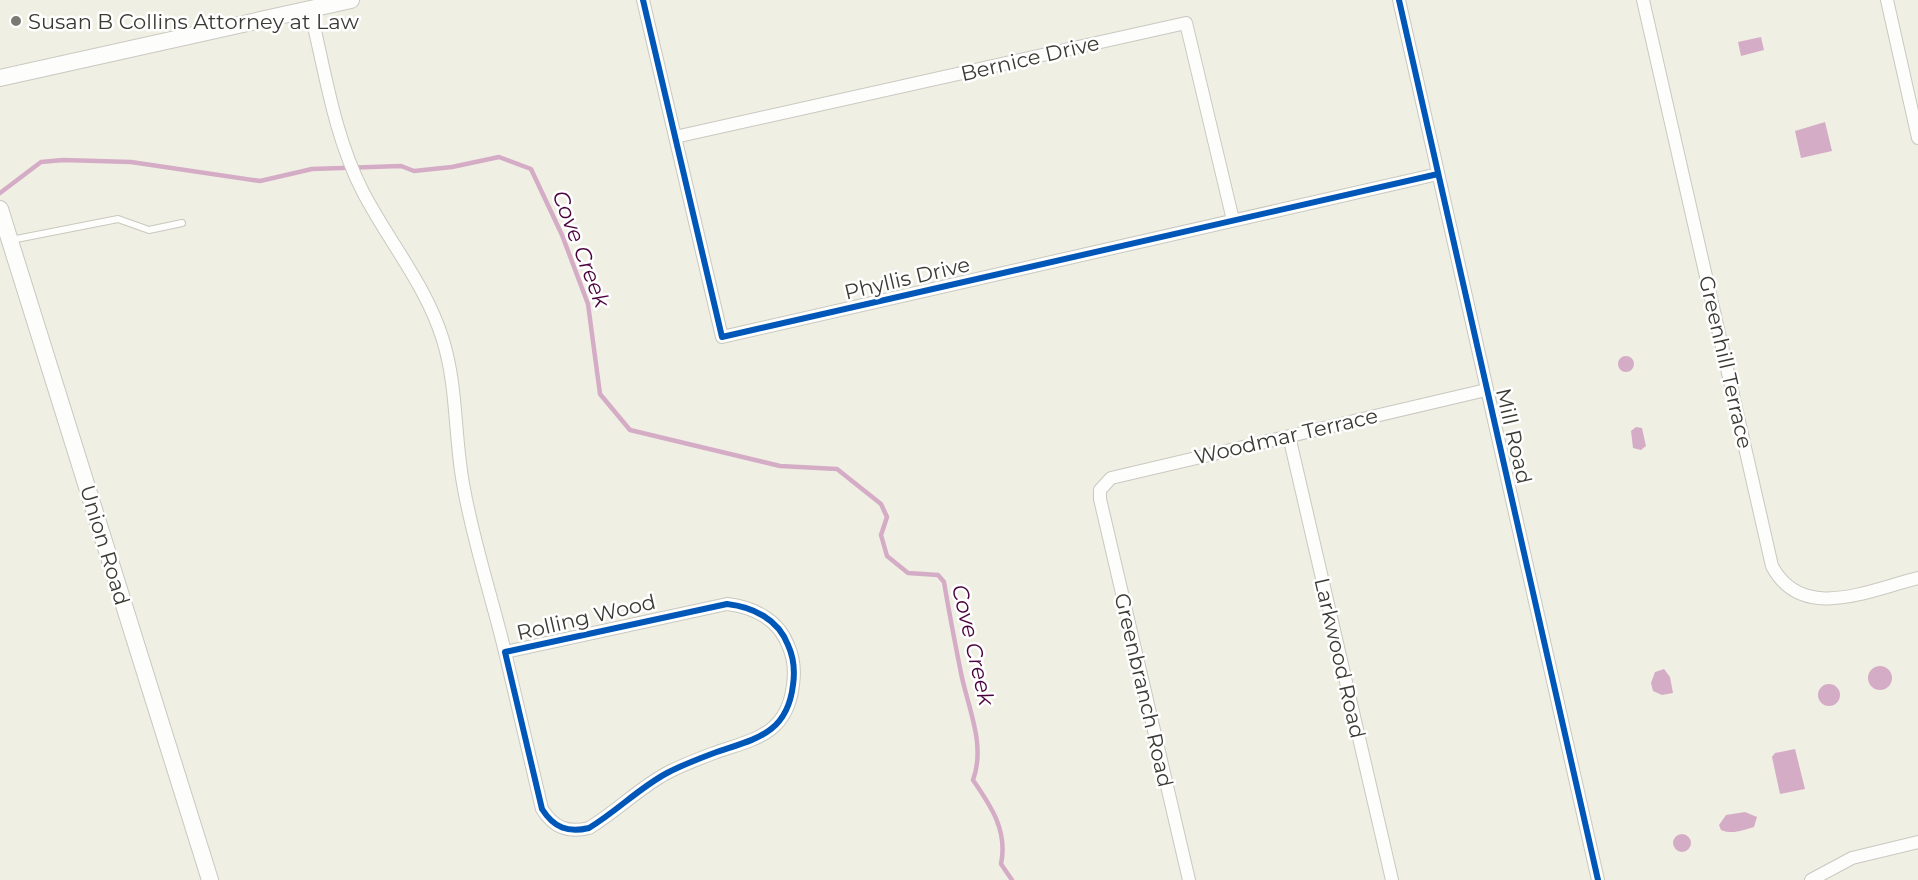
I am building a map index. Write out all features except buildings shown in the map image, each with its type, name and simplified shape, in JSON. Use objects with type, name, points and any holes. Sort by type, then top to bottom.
[{"type":"main road","points":[[0,78],[351,0]]},
{"type":"main road","name":"Union Road","points":[[0,209],[210,880]]},
{"type":"street","name":"Phyllis Drive","points":[[643,0],[722,338],[1438,174]]},
{"type":"street","name":"Mill Road","points":[[1399,0],[1598,880]]},
{"type":"street","name":"Greenhill Terrace","points":[[1643,0],[1772,566],[1786,586],[1810,599],[1830,599],[1918,578]]},
{"type":"street","points":[[1887,0],[1918,138]]},
{"type":"street","name":"Rolling Wood","points":[[310,9],[348,161],[364,194],[421,287],[443,340],[454,395],[463,487],[542,809],[556,826],[577,831],[597,824],[665,774],[766,734],[786,711],[792,696],[794,674],[788,644],[779,629],[755,610],[727,604],[505,652]]},
{"type":"street","name":"Bernice Drive","points":[[675,137],[1186,23],[1233,220]]},
{"type":"street","name":"Woodmar Terrace","points":[[1100,499],[1100,490],[1111,478],[1486,390]]},
{"type":"street","name":"Larkwood Road","points":[[1289,436],[1392,880]]},
{"type":"street","name":"Greenbranch Road","points":[[1100,499],[1189,880]]},
{"type":"street","points":[[1811,880],[1852,858],[1918,842]]},
{"type":"lane","points":[[10,241],[118,219],[149,231],[182,223]]},
{"type":"shaded area","points":[[1761,37],[1764,50],[1741,56],[1738,42]]},
{"type":"shaded area","points":[[1825,122],[1832,151],[1801,158],[1795,131]]},
{"type":"shaded area","points":[[1623,356],[1629,356],[1634,364],[1632,370],[1623,372],[1618,367],[1618,361]]},
{"type":"shaded area","points":[[1636,427],[1642,428],[1646,446],[1641,450],[1633,448],[1631,431]]},
{"type":"shaded area","points":[[1880,666],[1885,667],[1891,673],[1891,683],[1885,689],[1880,690],[1875,689],[1869,683],[1868,678],[1869,673],[1875,667]]},
{"type":"shaded area","points":[[1664,669],[1670,677],[1673,693],[1662,695],[1653,691],[1651,683],[1655,672]]},
{"type":"shaded area","points":[[1829,684],[1837,687],[1840,695],[1837,703],[1829,706],[1821,703],[1818,695],[1821,687]]},
{"type":"shaded area","points":[[1795,749],[1805,789],[1780,794],[1772,757],[1775,753]]},
{"type":"shaded area","points":[[1745,812],[1757,817],[1754,827],[1734,832],[1721,830],[1719,825],[1726,815]]},
{"type":"shaded area","points":[[1682,834],[1688,837],[1691,843],[1688,849],[1682,852],[1676,849],[1673,843],[1676,837]]},
{"type":"waterway","name":"Cove Creek","points":[[0,193],[41,162],[63,160],[131,162],[260,181],[312,169],[401,166],[414,171],[452,167],[499,157],[531,169],[562,235],[588,304],[600,394],[630,430],[780,466],[837,469],[881,504],[887,517],[881,535],[887,556],[908,573],[938,575],[944,582],[961,673],[977,740],[977,767],[973,780],[996,819],[1002,841],[1001,864],[1012,880]]},
{"type":"cycle path","points":[[643,0],[722,337],[1438,174]]},
{"type":"cycle path","points":[[1399,0],[1598,880]]},
{"type":"cycle path","points":[[727,604],[755,611],[771,621],[784,636],[790,650],[794,665],[790,702],[776,725],[755,739],[667,773],[589,828],[574,830],[562,828],[551,821],[542,809],[505,652],[727,604]]},
{"type":"place","name":"Susan B Collins Attorney at Law","points":[[16,21]]}]
